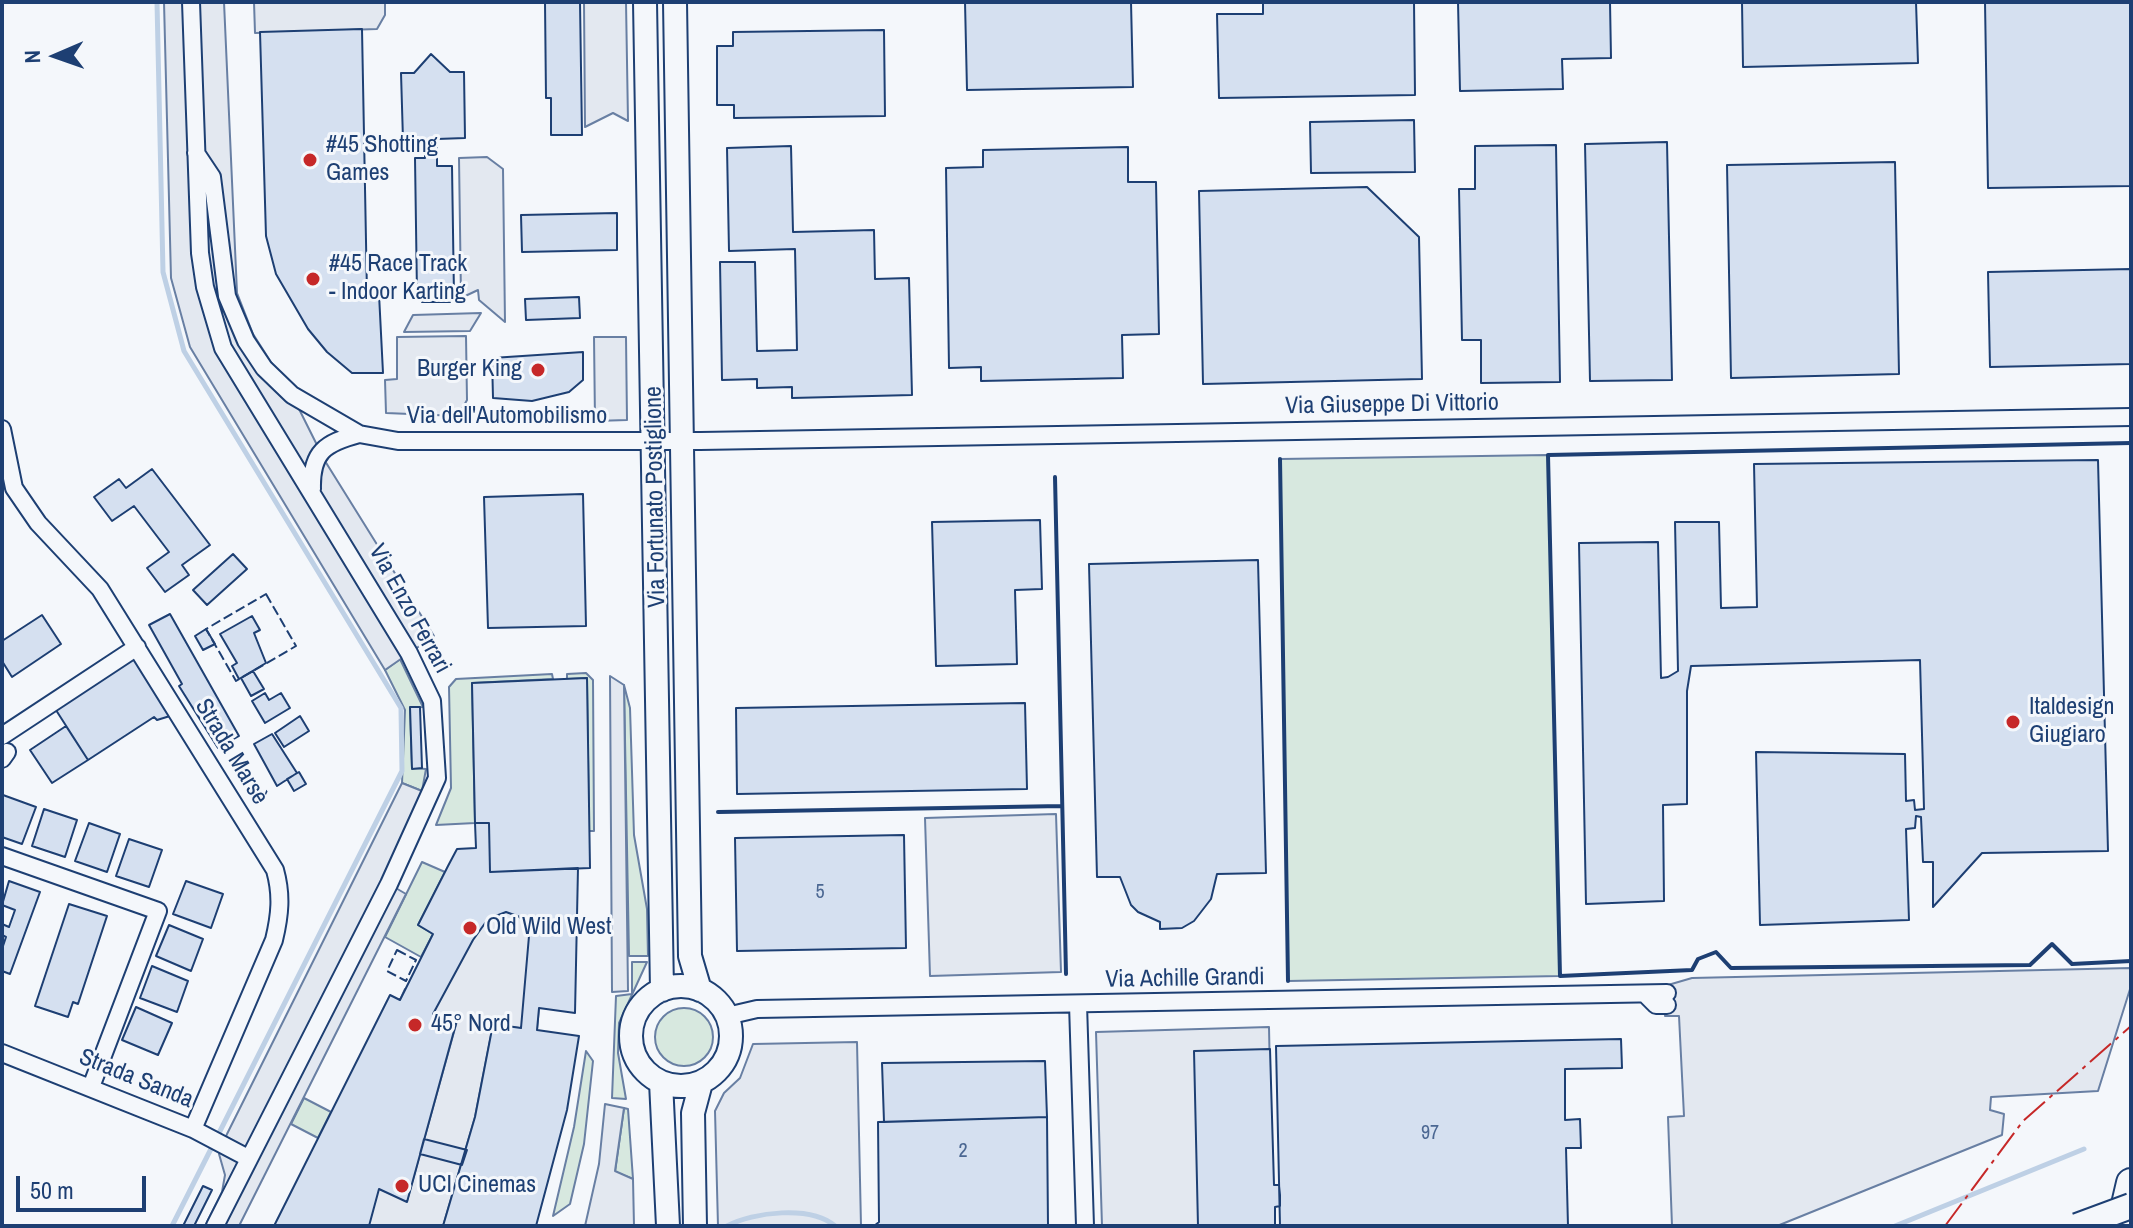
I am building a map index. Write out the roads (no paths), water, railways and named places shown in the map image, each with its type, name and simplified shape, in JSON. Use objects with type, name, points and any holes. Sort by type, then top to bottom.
[{"type":"highway","points":[[2121,1226],[2131,1183]]},
{"type":"main road","points":[[2077,1226],[2131,1206]]},
{"type":"street","name":"Via Enzo Ferrari","points":[[191,2],[200,253],[205,287],[223,348],[407,648],[432,701],[437,778],[383,897],[215,1226]]},
{"type":"street","name":"Via Fortunato Postiglione","points":[[645,2],[662,990]]},
{"type":"street","name":"Via Fortunato Postiglione","points":[[675,2],[690,956],[700,990]]},
{"type":"street","name":"Via dell'Automobilismo","points":[[196,153],[212,177],[227,296],[246,341],[278,384],[359,434],[398,441],[654,441]]},
{"type":"street","name":"Via Giuseppe Di Vittorio","points":[[654,441],[2131,417]]},
{"type":"street","name":"Strada Marsè","points":[[2,429],[14,488],[38,523],[100,589],[275,870],[280,891],[274,940],[198,1131]]},
{"type":"street","points":[[312,489],[312,467],[320,452],[333,442],[359,434]]},
{"type":"street","points":[[4,749],[137,647]]},
{"type":"street","points":[[2,856],[158,911],[91,1087]]},
{"type":"street","points":[[695,1226],[693,1113],[701,1083],[725,1060],[731,1044],[727,1016],[718,1003],[700,990],[687,987],[662,990],[644,1003],[631,1035],[636,1057],[661,1082],[674,1086],[701,1083]]},
{"type":"street","name":"Via Achille Grandi","points":[[727,1016],[757,1009],[1645,994],[1667,999]]},
{"type":"street","points":[[1078,1004],[1085,1226]]},
{"type":"street","name":"Strada Sanda","points":[[2,1053],[198,1131],[248,1158]]},
{"type":"street","points":[[661,1082],[668,1226]]},
{"type":"waterway","points":[[157,2],[163,272],[184,351],[401,708],[402,771],[172,1226]]},
{"type":"waterway","points":[[1895,1226],[2084,1149]]},
{"type":"waterway","points":[[727,1226],[751,1217],[782,1213],[812,1215],[835,1226]]},
{"type":"place","name":"#45 Shotting Games","points":[[310,160]]},
{"type":"place","name":"#45 Race Track - Indoor Karting","points":[[313,279]]},
{"type":"place","name":"Burger King","points":[[538,370]]},
{"type":"place","name":"Italdesign Giugiaro","points":[[2013,722]]},
{"type":"place","name":"Old Wild West","points":[[470,928]]},
{"type":"place","name":"45° Nord","points":[[415,1025]]},
{"type":"place","name":"UCI Cinemas","points":[[402,1186]]}]
